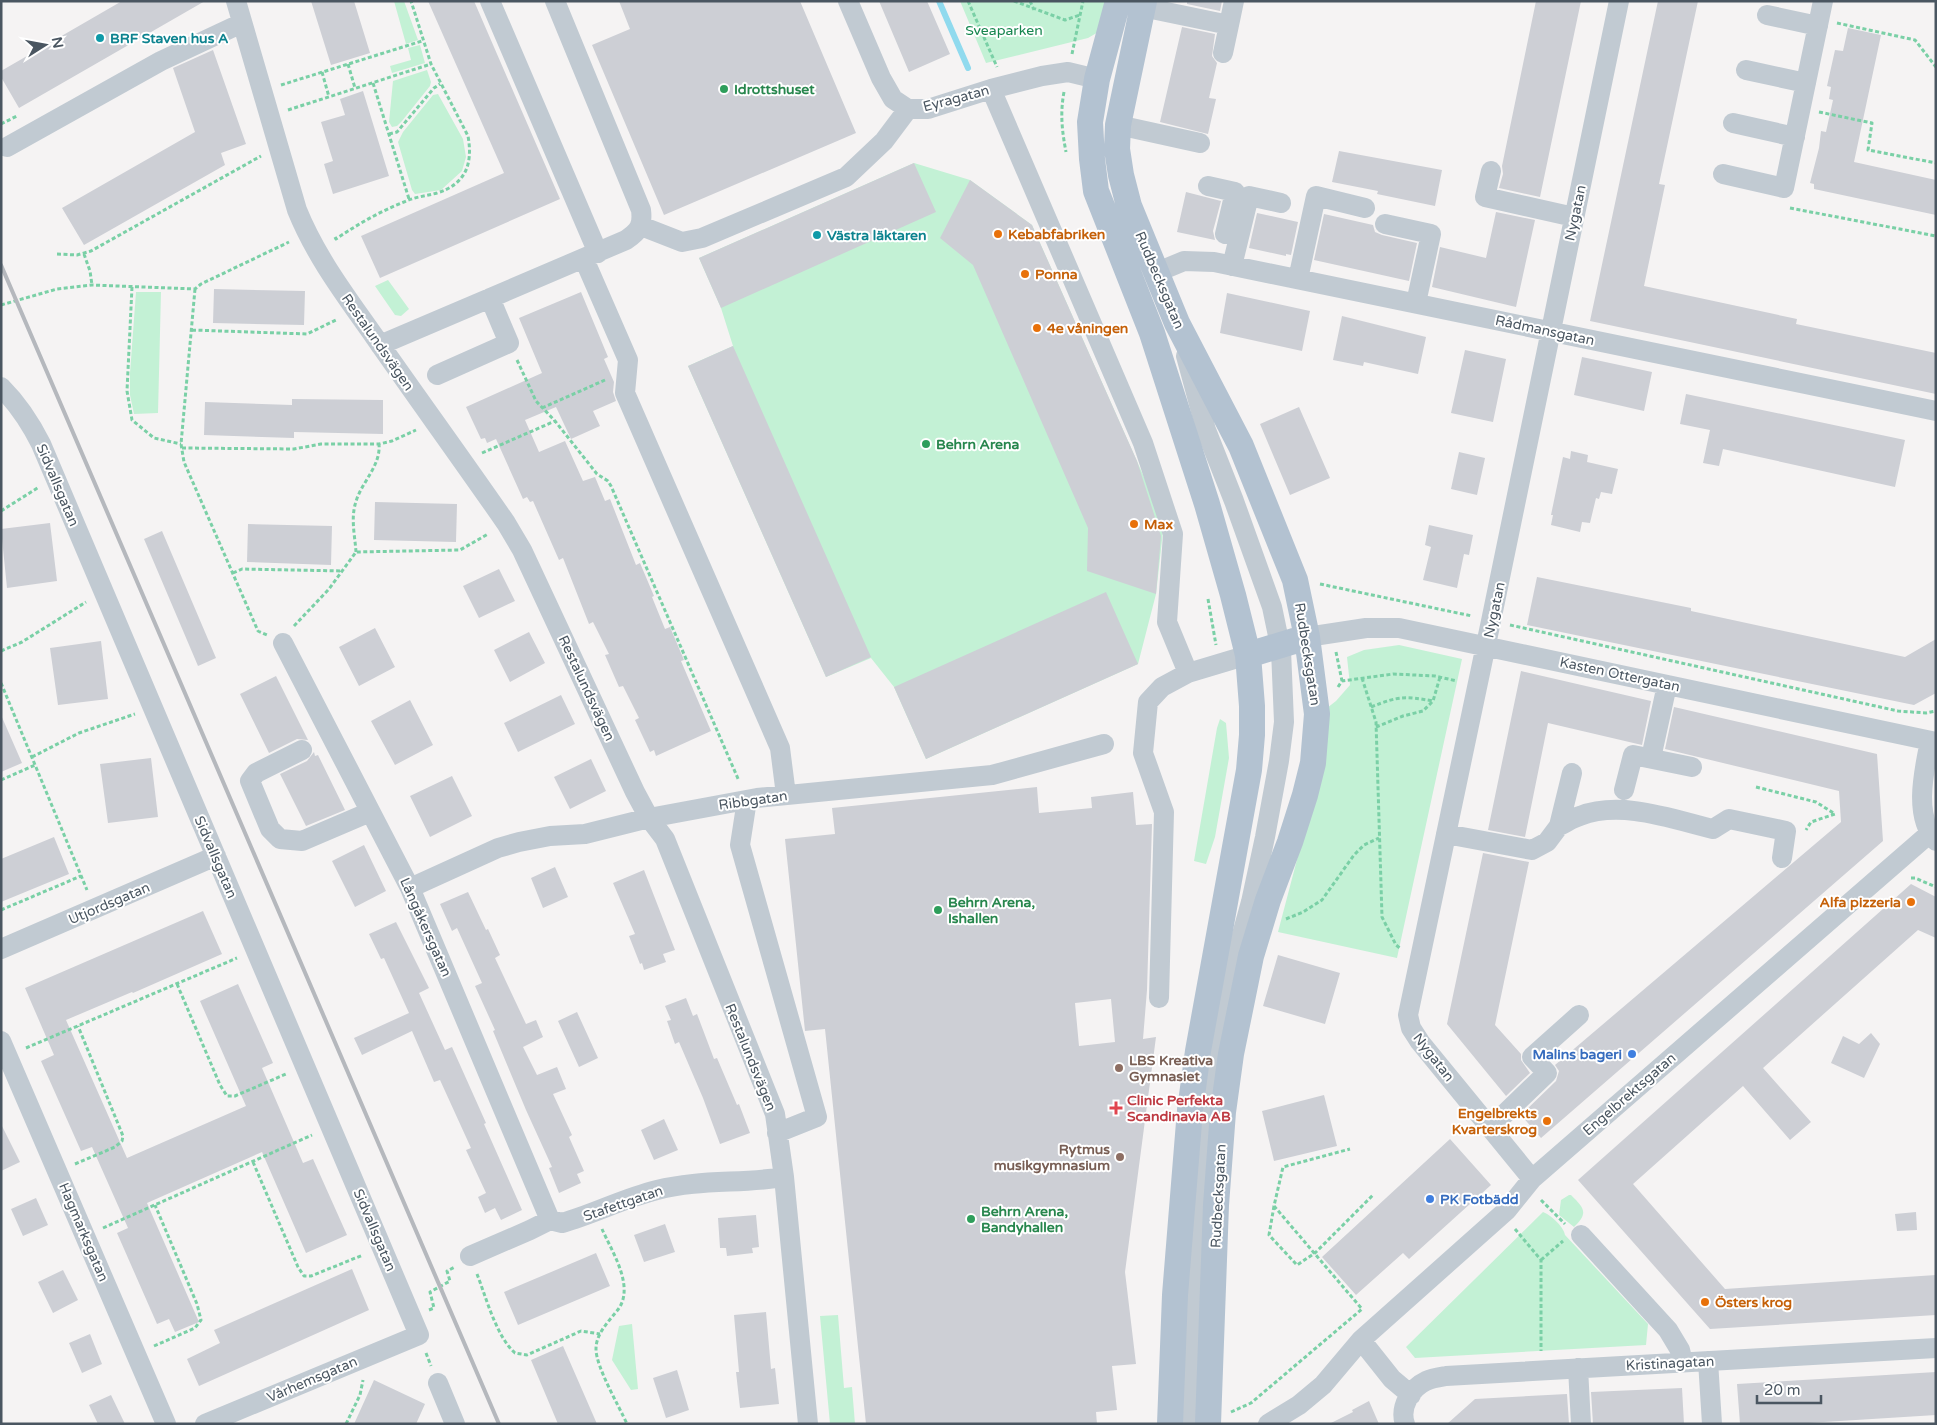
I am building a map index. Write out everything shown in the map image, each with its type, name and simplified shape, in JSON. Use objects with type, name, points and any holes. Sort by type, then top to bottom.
[{"type":"main road","name":"Rudbecksgatan","points":[[1134,3],[1096,79],[1090,122],[1096,191],[1152,333],[1223,559],[1248,655],[1252,706],[1252,735],[1248,770],[1198,1051],[1190,1110],[1175,1295],[1170,1424]]},
{"type":"main road","name":"Rudbecksgatan","points":[[1134,3],[1118,125],[1117,148],[1121,176],[1130,206],[1155,272],[1177,323],[1241,446],[1295,580],[1308,637],[1317,714],[1309,779],[1290,842],[1268,900],[1252,956],[1233,1046],[1222,1112],[1216,1205],[1218,1421]]},
{"type":"main road","points":[[1248,655],[1308,637]]},
{"type":"street","points":[[490,1],[591,256],[628,360],[625,393],[780,748],[786,795]]},
{"type":"street","points":[[380,345],[591,256],[626,240],[637,233],[642,226],[642,216],[637,202],[555,1]]},
{"type":"street","name":"Eyragatan","points":[[848,1],[881,78],[893,99],[908,109],[928,109],[998,87],[1042,76],[1068,72],[1096,79]]},
{"type":"street","points":[[1223,53],[1234,1]]},
{"type":"street","name":"Nygatan","points":[[1532,1179],[1420,1042],[1411,1028],[1408,1014],[1619,1]]},
{"type":"street","points":[[1134,3],[1229,25]]},
{"type":"street","points":[[8,148],[162,61],[240,7]]},
{"type":"street","name":"Restalundsvägen","points":[[240,7],[297,210],[307,234],[318,254],[356,310],[506,523],[522,550],[649,818],[665,839],[775,1114],[784,1177],[808,1424]]},
{"type":"street","points":[[1723,174],[1784,188],[1820,15],[1766,15]]},
{"type":"street","points":[[1746,70],[1806,83]]},
{"type":"street","points":[[998,87],[1143,443],[1173,534],[1167,622],[1188,673]]},
{"type":"street","points":[[642,226],[682,242],[702,238],[846,177],[884,141],[908,109]]},
{"type":"street","points":[[1733,124],[1795,137]]},
{"type":"street","points":[[1118,125],[1200,143]]},
{"type":"street","points":[[1491,171],[1485,197],[1574,217]]},
{"type":"street","points":[[1208,186],[1235,192],[1225,265]]},
{"type":"street","points":[[1225,265],[1249,196],[1281,203]]},
{"type":"street","points":[[1298,279],[1316,196],[1365,208]]},
{"type":"street","points":[[1385,224],[1431,234],[1416,303]]},
{"type":"street","name":"Rådmansgatan","points":[[1155,272],[1184,261],[1225,265],[1936,411]]},
{"type":"street","points":[[437,375],[509,343],[490,298]]},
{"type":"street","points":[[1177,323],[1206,430],[1272,606],[1280,645],[1283,673],[1284,722],[1279,761],[1251,902],[1225,996],[1213,1058],[1206,1121],[1194,1279],[1188,1424]]},
{"type":"street","points":[[1152,333],[1206,430]]},
{"type":"street","name":"Sidvallsgatan","points":[[1,387],[27,417],[55,477],[419,1335]]},
{"type":"street","name":"Kasten Ottergatan","points":[[1308,637],[1366,628],[1399,628],[1934,740]]},
{"type":"street","name":"Långåkersgatan","points":[[283,643],[410,888],[550,1220]]},
{"type":"street","points":[[1159,998],[1164,812],[1143,753],[1148,702],[1162,687],[1188,673],[1248,655]]},
{"type":"street","points":[[1650,758],[1667,684]]},
{"type":"street","name":"Engelbrektsgatan","points":[[1268,1424],[1323,1386],[1361,1340],[1507,1210],[1532,1179],[1932,838],[1924,810],[1923,792],[1934,740]]},
{"type":"street","name":"Ribbgatan","points":[[410,888],[498,848],[550,836],[585,834],[649,818],[747,800],[992,775],[1104,744]]},
{"type":"street","points":[[302,750],[256,772],[250,781],[270,829],[280,839],[302,841],[370,812]]},
{"type":"street","points":[[1624,790],[1633,755],[1692,767]]},
{"type":"street","points":[[1446,834],[1532,850],[1547,842],[1559,826],[1572,773]]},
{"type":"street","points":[[747,800],[740,845],[816,1117],[777,1133]]},
{"type":"street","points":[[1559,826],[1580,815],[1617,810],[1638,812],[1713,829],[1729,819],[1786,831],[1782,858]]},
{"type":"street","name":"Utjordsgatan","points":[[1,949],[216,856]]},
{"type":"street","points":[[1490,1128],[1547,1073],[1532,1057],[1578,1015]]},
{"type":"street","name":"Hagmarksgatan","points":[[5,1048],[166,1424]]},
{"type":"street","name":"Stafettgatan","points":[[470,1256],[550,1220],[562,1223],[657,1190],[686,1184],[720,1181],[758,1181],[784,1177]]},
{"type":"street","points":[[1577,1233],[1668,1330],[1680,1350],[1683,1362]]},
{"type":"street","name":"Vårhemsgatan","points":[[205,1424],[419,1335]]},
{"type":"street","points":[[1361,1340],[1392,1379],[1411,1395],[1404,1405],[1403,1418],[1405,1424]]},
{"type":"street","name":"Kristinagatan","points":[[1411,1395],[1414,1389],[1427,1380],[1446,1376],[1936,1348]]},
{"type":"street","points":[[1708,1361],[1712,1424]]},
{"type":"street","points":[[1578,1368],[1581,1424]]},
{"type":"street","points":[[438,1383],[455,1424]]},
{"type":"path","points":[[332,233],[336,239],[378,213],[409,199],[450,188],[458,182],[468,168],[470,148],[468,136],[431,64],[422,41],[411,1]]},
{"type":"path","points":[[968,1],[998,87]]},
{"type":"path","points":[[1014,1],[1065,20],[1080,15]]},
{"type":"path","points":[[1030,1],[1034,10]]},
{"type":"path","points":[[1082,8],[1083,1]]},
{"type":"path","points":[[1820,15],[1915,40],[1936,67]]},
{"type":"path","points":[[280,85],[422,41]]},
{"type":"path","points":[[348,64],[355,88]]},
{"type":"path","points":[[288,110],[431,64]]},
{"type":"path","points":[[322,72],[329,97]]},
{"type":"path","points":[[277,76],[283,94]]},
{"type":"path","points":[[373,83],[409,199]]},
{"type":"path","points":[[389,134],[397,132],[434,88],[440,84]]},
{"type":"path","points":[[285,102],[290,119]]},
{"type":"path","points":[[1801,108],[1872,123],[1868,150],[1936,163]]},
{"type":"path","points":[[57,254],[84,254],[279,146]]},
{"type":"path","points":[[1784,188],[1789,207],[1936,236]]},
{"type":"path","points":[[1,305],[57,289],[92,285],[195,289],[201,284],[307,234]]},
{"type":"path","points":[[84,254],[90,271],[92,285]]},
{"type":"path","points":[[132,287],[127,391],[132,420],[154,438],[182,446],[294,450],[321,444],[380,444],[404,436],[432,418]]},
{"type":"path","points":[[195,289],[182,446],[184,462],[258,631],[283,643],[288,631],[329,589],[356,552],[355,504],[371,473],[380,451],[380,444]]},
{"type":"path","points":[[192,330],[307,334],[356,310]]},
{"type":"path","points":[[509,343],[536,401],[597,474],[608,481],[611,486],[747,800]]},
{"type":"path","points":[[542,408],[604,381],[610,376]]},
{"type":"path","points":[[463,462],[555,422]]},
{"type":"path","points":[[1,511],[55,477]]},
{"type":"path","points":[[356,552],[460,550],[506,523]]},
{"type":"path","points":[[233,573],[242,569],[343,571]]},
{"type":"path","points":[[1318,583],[1323,586],[1898,711],[1936,711]]},
{"type":"path","points":[[1,651],[22,642],[55,620],[104,592]]},
{"type":"path","points":[[1316,700],[1330,699],[1342,681],[1393,674],[1440,677],[1478,685]]},
{"type":"path","points":[[1376,727],[1403,716],[1423,711],[1433,701],[1440,677]]},
{"type":"path","points":[[1362,678],[1372,707],[1376,727],[1382,917],[1396,945],[1419,962]]},
{"type":"path","points":[[1,683],[96,908]]},
{"type":"path","points":[[1372,707],[1406,696],[1433,701]]},
{"type":"path","points":[[32,757],[79,733],[124,718],[152,706]]},
{"type":"path","points":[[1,780],[35,765]]},
{"type":"path","points":[[1756,787],[1816,802],[1835,814],[1811,822],[1802,835]]},
{"type":"path","points":[[1280,921],[1303,912],[1322,900],[1354,855],[1364,845],[1379,838]]},
{"type":"path","points":[[1,910],[81,876]]},
{"type":"path","points":[[5,1048],[78,1026],[256,950]]},
{"type":"path","points":[[176,984],[220,1085],[227,1096],[235,1096],[305,1066]]},
{"type":"path","points":[[57,1171],[115,1147],[122,1141],[123,1136],[78,1026]]},
{"type":"path","points":[[85,1236],[331,1127]]},
{"type":"path","points":[[1350,1149],[1282,1167],[1269,1235],[1297,1265],[1315,1253],[1373,1195]]},
{"type":"path","points":[[253,1162],[298,1267],[304,1276],[311,1276],[382,1247]]},
{"type":"path","points":[[1532,1179],[1541,1200],[1577,1233],[1541,1260]]},
{"type":"path","points":[[136,1354],[195,1328],[201,1320],[197,1304],[155,1205]]},
{"type":"path","points":[[1218,1421],[1251,1403],[1362,1309],[1274,1206]]},
{"type":"path","points":[[595,1212],[621,1274],[625,1290],[621,1306],[600,1334],[596,1348],[597,1355],[627,1424]]},
{"type":"path","points":[[1515,1228],[1541,1260],[1542,1370]]},
{"type":"path","points":[[438,1383],[419,1335],[424,1311],[434,1308],[430,1292],[450,1281],[447,1271],[470,1256],[495,1321],[506,1343],[515,1353],[527,1355],[581,1331],[600,1334]]},
{"type":"path","points":[[346,1424],[363,1386],[363,1379],[355,1362]]},
{"type":"green space","points":[[394,1],[404,1],[418,40],[406,44]]},
{"type":"green space","name":"Sveaparken","points":[[960,1],[1107,1],[1100,31],[1088,38],[986,63]]},
{"type":"green space","points":[[420,45],[425,63],[392,73],[390,66],[411,60],[408,48]]},
{"type":"green space","points":[[427,70],[431,82],[430,86],[402,121],[397,126],[392,127],[389,122],[393,81]]},
{"type":"green space","points":[[438,94],[463,139],[466,157],[462,171],[441,190],[415,194],[412,190],[398,142],[403,132],[433,95]]},
{"type":"green space","name":"Behrn Arena","points":[[914,163],[970,180],[1032,225],[1164,522],[1156,594],[1138,664],[926,759],[894,687],[871,658],[826,677],[688,366],[733,346],[721,308],[699,258]]},
{"type":"green space","points":[[388,280],[409,309],[401,316],[395,315],[375,286]]},
{"type":"green space","points":[[136,292],[161,292],[158,413],[134,414],[130,395]]},
{"type":"green space","points":[[1399,645],[1462,659],[1397,958],[1278,932],[1325,753],[1327,708],[1350,685],[1347,657],[1364,650]]},
{"type":"green space","points":[[1220,719],[1226,723],[1229,758],[1215,837],[1206,864],[1194,861]]},
{"type":"green space","points":[[1569,1195],[1582,1207],[1583,1211],[1582,1218],[1574,1227],[1559,1215],[1561,1200]]},
{"type":"green space","points":[[1543,1212],[1557,1222],[1565,1235],[1648,1324],[1646,1345],[1415,1358],[1406,1347]]},
{"type":"green space","points":[[838,1315],[844,1388],[852,1387],[855,1424],[830,1424],[820,1316]]},
{"type":"green space","points":[[632,1324],[638,1389],[631,1390],[612,1360],[619,1326]]},
{"type":"building","name":"BRF Staven hus A","points":[[122,1],[205,1],[19,108],[1,77],[1,71]]},
{"type":"building","points":[[311,1],[354,1],[370,53],[331,65]]},
{"type":"building","points":[[428,1],[474,1],[560,199],[380,278],[361,236],[504,173]]},
{"type":"building","name":"Idrottshuset","points":[[619,1],[800,1],[856,133],[664,215],[592,45],[630,29]]},
{"type":"building","points":[[879,1],[927,1],[950,54],[909,72]]},
{"type":"building","points":[[1187,1],[1222,1],[1220,11],[1187,4]]},
{"type":"building","points":[[1536,1],[1581,1],[1540,197],[1499,188]]},
{"type":"building","points":[[1658,1],[1698,1],[1659,184],[1665,185],[1644,286],[1797,319],[1796,324],[1936,353],[1936,394],[1590,321]]},
{"type":"building","points":[[1182,27],[1215,34],[1212,56],[1217,63],[1209,98],[1216,99],[1208,134],[1160,122]]},
{"type":"building","points":[[1848,28],[1881,35],[1854,162],[1936,180],[1936,215],[1814,189],[1814,184],[1810,183],[1819,148],[1821,131],[1826,132],[1833,100],[1829,99],[1831,87],[1827,86],[1835,50],[1843,51]]},
{"type":"building","points":[[213,50],[246,144],[221,153],[225,165],[84,245],[62,208],[195,132],[173,68]]},
{"type":"building","points":[[363,91],[389,176],[333,194],[324,164],[333,161],[321,122],[345,115],[340,99]]},
{"type":"building","points":[[1339,151],[1442,170],[1435,206],[1377,194],[1378,191],[1332,182]]},
{"type":"building","name":"Västra läktaren","points":[[914,163],[936,212],[721,308],[699,258]]},
{"type":"building","name":"Behrn Arena","points":[[970,180],[1032,225],[1137,461],[1161,536],[1156,594],[1087,571],[1088,528],[973,265],[940,238]]},
{"type":"building","points":[[1186,192],[1221,201],[1213,231],[1215,240],[1177,232]]},
{"type":"building","points":[[1496,212],[1535,220],[1516,307],[1432,287],[1440,247],[1486,258]]},
{"type":"building","points":[[1257,213],[1298,222],[1291,255],[1286,254],[1286,256],[1249,248]]},
{"type":"building","points":[[1324,214],[1373,225],[1375,232],[1382,235],[1417,243],[1409,281],[1314,260]]},
{"type":"building","points":[[214,289],[305,291],[304,325],[213,323]]},
{"type":"building","points":[[581,292],[608,357],[604,359],[614,382],[613,392],[616,401],[593,411],[600,426],[571,439],[556,407],[525,420],[539,452],[565,441],[583,481],[595,477],[605,501],[610,499],[636,565],[640,563],[654,596],[652,597],[665,629],[670,627],[684,660],[681,661],[711,731],[656,756],[654,750],[650,752],[635,720],[639,718],[623,686],[619,687],[605,655],[609,654],[593,622],[589,624],[563,558],[559,560],[533,501],[530,502],[527,497],[523,499],[496,439],[487,443],[485,438],[481,439],[466,407],[542,373],[519,318]]},
{"type":"building","points":[[1227,293],[1310,311],[1302,351],[1220,333]]},
{"type":"building","points":[[1342,316],[1426,337],[1418,374],[1364,362],[1363,366],[1333,360]]},
{"type":"building","points":[[733,346],[871,657],[826,677],[688,366]]},
{"type":"building","points":[[1465,350],[1506,359],[1493,422],[1451,413]]},
{"type":"building","points":[[1582,357],[1652,372],[1644,411],[1574,395]]},
{"type":"building","points":[[1686,394],[1905,440],[1895,487],[1723,449],[1719,466],[1703,463],[1710,430],[1680,424]]},
{"type":"building","points":[[292,399],[383,400],[383,434],[294,432],[294,438],[204,435],[205,402],[292,405]]},
{"type":"building","points":[[1299,407],[1330,478],[1290,495],[1260,424]]},
{"type":"building","points":[[1571,451],[1588,455],[1587,462],[1618,469],[1612,494],[1601,492],[1599,499],[1596,498],[1590,523],[1582,522],[1580,532],[1551,525],[1553,515],[1551,515],[1563,457],[1570,459]]},
{"type":"building","points":[[1459,452],[1485,458],[1477,495],[1451,489]]},
{"type":"building","points":[[375,502],[457,504],[456,542],[374,540]]},
{"type":"building","points":[[50,523],[57,581],[7,588],[1,529]]},
{"type":"building","points":[[248,524],[332,526],[331,565],[247,562]]},
{"type":"building","points":[[1429,525],[1473,535],[1469,555],[1464,554],[1457,588],[1423,580],[1431,547],[1425,545]]},
{"type":"building","points":[[162,531],[216,658],[198,666],[144,539]]},
{"type":"building","points":[[499,569],[515,601],[479,618],[463,586]]},
{"type":"building","points":[[1537,577],[1691,608],[1691,611],[1905,657],[1936,639],[1936,693],[1914,705],[1527,625]]},
{"type":"building","points":[[1106,592],[1138,664],[926,759],[894,687]]},
{"type":"building","points":[[375,628],[395,667],[359,686],[339,647]]},
{"type":"building","points":[[529,632],[545,663],[510,682],[494,650]]},
{"type":"building","points":[[101,641],[108,699],[58,705],[50,648]]},
{"type":"building","points":[[1521,671],[1651,701],[1642,745],[1548,723],[1525,837],[1488,830]]},
{"type":"building","points":[[276,676],[308,740],[297,739],[269,753],[240,694]]},
{"type":"building","points":[[561,695],[575,724],[518,752],[504,723]]},
{"type":"building","points":[[410,700],[433,745],[395,765],[371,721]]},
{"type":"building","points":[[1674,707],[1877,754],[1883,841],[1541,1138],[1521,1115],[1556,1081],[1559,1071],[1555,1065],[1841,822],[1839,791],[1665,749]]},
{"type":"building","points":[[1,715],[22,763],[1,772]]},
{"type":"building","points":[[314,752],[315,756],[318,755],[345,810],[306,826],[280,774],[307,761]]},
{"type":"building","points":[[151,758],[158,817],[108,823],[100,764]]},
{"type":"building","points":[[591,759],[606,791],[570,809],[554,777]]},
{"type":"building","points":[[452,776],[472,816],[430,837],[410,796]]},
{"type":"building","points":[[1037,787],[1039,813],[1092,808],[1091,797],[1133,792],[1136,825],[1152,824],[1147,990],[1143,1039],[1156,1037],[1125,1272],[1136,1364],[1112,1366],[1117,1410],[1096,1412],[1097,1424],[866,1424],[825,1029],[805,1031],[785,839],[835,834],[832,808]],"holes":[[[1111,999],[1115,1042],[1079,1046],[1075,1003]]]},
{"type":"building","points":[[54,837],[69,874],[1,902],[1,859]]},
{"type":"building","points":[[364,845],[386,891],[355,907],[332,861]]},
{"type":"building","points":[[1483,853],[1529,862],[1495,1025],[1521,1054],[1521,1060],[1530,1073],[1506,1096],[1447,1024]]},
{"type":"building","points":[[555,867],[568,897],[543,908],[531,878]]},
{"type":"building","points":[[644,870],[675,950],[663,954],[666,962],[644,970],[629,936],[635,934],[613,883]]},
{"type":"building","points":[[1911,884],[1936,897],[1936,938],[1918,930],[1763,1068],[1811,1122],[1790,1140],[1743,1086],[1633,1184],[1725,1289],[1936,1275],[1936,1315],[1710,1329],[1578,1180]]},
{"type":"building","points":[[468,892],[500,955],[495,958],[526,1024],[536,1020],[543,1037],[523,1047],[537,1075],[557,1067],[566,1089],[553,1094],[572,1135],[569,1137],[584,1171],[577,1174],[581,1183],[559,1193],[549,1168],[552,1167],[526,1110],[493,1031],[495,1030],[475,986],[482,983],[457,928],[452,931],[440,904]]},
{"type":"building","points":[[203,911],[222,954],[66,1020],[127,1158],[246,1106],[200,1001],[238,984],[273,1063],[262,1068],[303,1163],[313,1159],[347,1235],[306,1253],[262,1152],[147,1203],[199,1322],[175,1332],[169,1319],[157,1324],[117,1233],[128,1228],[92,1147],[81,1151],[41,1061],[54,1055],[25,988]]},
{"type":"building","points":[[396,922],[429,988],[419,993],[445,1050],[452,1047],[522,1210],[501,1220],[495,1208],[485,1213],[478,1197],[486,1193],[466,1150],[471,1148],[440,1080],[434,1082],[412,1031],[362,1055],[354,1038],[409,1013],[384,958],[381,959],[369,934]]},
{"type":"building","points":[[1278,955],[1340,973],[1325,1024],[1263,1006]]},
{"type":"building","points":[[686,998],[693,1016],[697,1014],[714,1059],[717,1058],[737,1105],[739,1104],[750,1133],[720,1144],[679,1042],[675,1044],[667,1021],[671,1020],[665,1006]]},
{"type":"building","points":[[577,1012],[598,1058],[579,1067],[558,1021]]},
{"type":"building","points":[[1871,1033],[1880,1044],[1864,1078],[1831,1063],[1843,1036],[1859,1044]]},
{"type":"building","points":[[1324,1095],[1337,1146],[1274,1161],[1262,1111]]},
{"type":"building","points":[[664,1119],[678,1150],[654,1160],[641,1130]]},
{"type":"building","points":[[1,1124],[20,1162],[1,1171]]},
{"type":"building","name":"PK Fotbädd","points":[[1450,1139],[1491,1185],[1409,1259],[1403,1253],[1356,1295],[1322,1257]]},
{"type":"building","points":[[36,1198],[48,1225],[23,1236],[11,1209]]},
{"type":"building","points":[[1916,1212],[1917,1230],[1897,1231],[1895,1214]]},
{"type":"building","points":[[756,1215],[759,1247],[752,1248],[753,1253],[727,1256],[726,1248],[720,1248],[718,1218]]},
{"type":"building","points":[[665,1224],[675,1252],[644,1262],[634,1235]]},
{"type":"building","points":[[596,1253],[610,1286],[518,1325],[504,1292]]},
{"type":"building","points":[[352,1269],[369,1310],[199,1386],[187,1359],[220,1343],[214,1330]]},
{"type":"building","points":[[63,1270],[78,1300],[53,1313],[38,1282]]},
{"type":"building","points":[[766,1312],[771,1369],[775,1368],[779,1404],[740,1408],[736,1372],[739,1372],[734,1315]]},
{"type":"building","points":[[90,1334],[102,1364],[82,1373],[69,1343]]},
{"type":"building","points":[[563,1346],[597,1424],[558,1424],[531,1360]]},
{"type":"building","points":[[677,1370],[689,1410],[666,1418],[653,1378]]},
{"type":"building","points":[[1936,1372],[1936,1415],[1792,1424],[1740,1424],[1737,1384]]},
{"type":"building","points":[[374,1380],[425,1404],[416,1424],[354,1424]]},
{"type":"building","points":[[1682,1388],[1684,1424],[1593,1424],[1591,1392]]},
{"type":"building","points":[[1567,1394],[1569,1424],[1447,1424],[1475,1399]]},
{"type":"building","points":[[111,1395],[125,1424],[98,1424],[89,1405]]},
{"type":"building","points":[[1369,1401],[1379,1424],[1329,1424],[1353,1412],[1352,1410]]},
{"type":"waterway","points":[[939,1],[968,68]]},
{"type":"railway","points":[[1,265],[499,1424]]},
{"type":"place","name":"BRF Staven hus A","points":[[100,38]]},
{"type":"place","name":"Idrottshuset","points":[[724,89]]},
{"type":"place","name":"Kebabfabriken","points":[[998,234]]},
{"type":"place","name":"Västra läktaren","points":[[817,235]]},
{"type":"place","name":"Ponna","points":[[1025,274]]},
{"type":"place","name":"4e våningen","points":[[1037,328]]},
{"type":"place","name":"Behrn Arena","points":[[926,444]]},
{"type":"place","name":"Max","points":[[1134,524]]},
{"type":"place","name":"Alfa pizzeria","points":[[1911,902]]},
{"type":"place","name":"Behrn Arena, Ishallen","points":[[938,910]]},
{"type":"place","name":"Malins bageri","points":[[1632,1054]]},
{"type":"place","name":"LBS Kreativa Gymnasiet","points":[[1119,1068]]},
{"type":"place","name":"Clinic Perfekta Scandinavia AB","points":[[1116,1108]]},
{"type":"place","name":"Engelbrekts Kvarterskrog","points":[[1547,1121]]},
{"type":"place","name":"Rytmus musikgymnasium","points":[[1120,1157]]},
{"type":"place","name":"PK Fotbädd","points":[[1430,1199]]},
{"type":"place","name":"Behrn Arena, Bandyhallen","points":[[971,1219]]},
{"type":"place","name":"Östers krog","points":[[1705,1302]]}]
